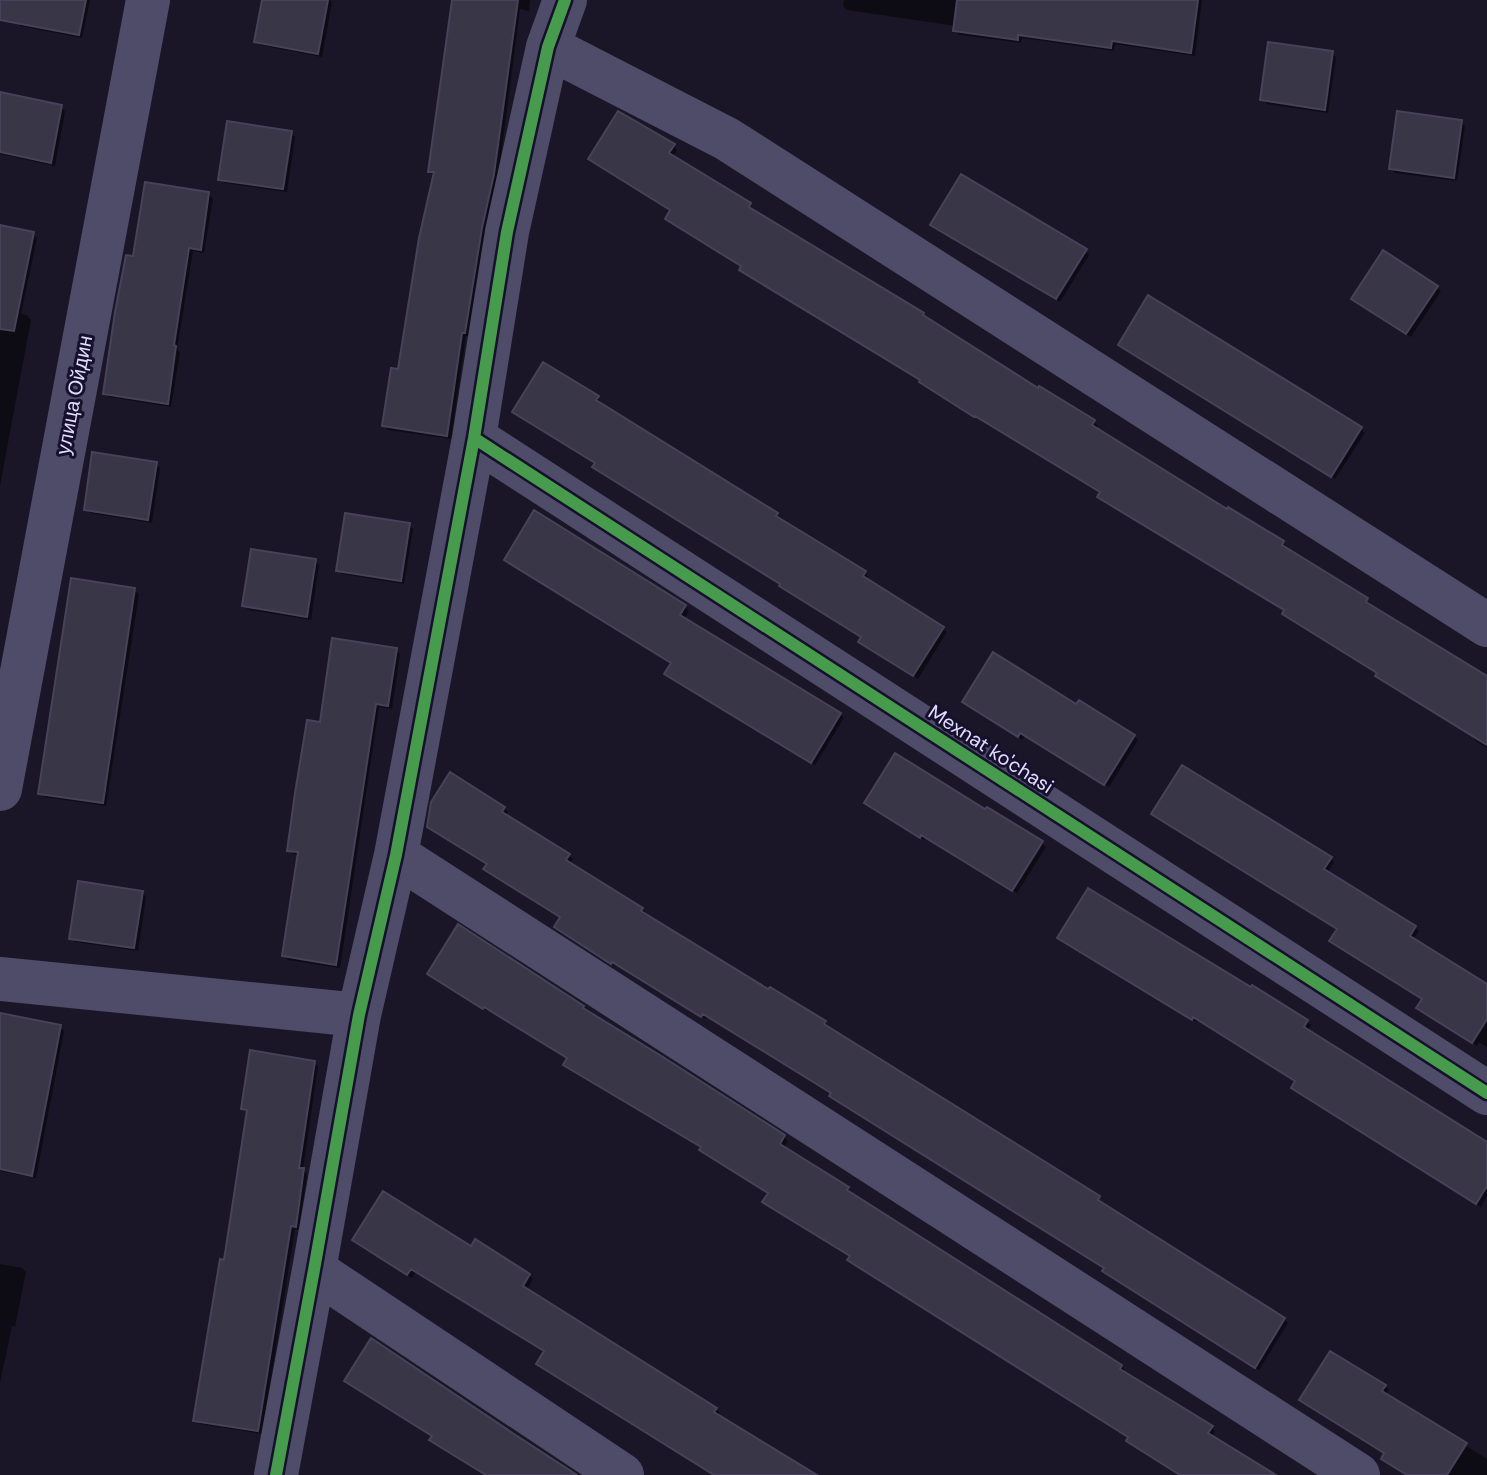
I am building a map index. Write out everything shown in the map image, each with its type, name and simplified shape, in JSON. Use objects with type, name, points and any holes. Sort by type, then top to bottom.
[{"type":"street","name":"улица Ойдин","points":[[0,789],[148,0]]},
{"type":"street","points":[[276,1475],[359,1015],[396,855],[474,438],[507,232],[548,47],[565,0]]},
{"type":"street","points":[[548,47],[727,139],[1487,625]]},
{"type":"street","name":"Mexnat ko'chasi","points":[[474,438],[1487,1093]]},
{"type":"street","points":[[396,855],[1358,1475]]},
{"type":"street","points":[[0,979],[359,1015]]},
{"type":"street","points":[[314,1270],[622,1475]]},
{"type":"building","points":[[0,0],[86,0],[79,35],[0,20]]},
{"type":"building","points":[[262,0],[328,0],[318,54],[254,42]]},
{"type":"building","points":[[452,0],[518,0],[494,174],[465,333],[462,333],[447,436],[382,426],[391,368],[398,369],[419,238],[434,172],[428,172]]},
{"type":"building","points":[[957,0],[1198,0],[1191,53],[1112,41],[1111,48],[1018,35],[1018,40],[953,31]]},
{"type":"building","points":[[1268,42],[1333,51],[1325,110],[1260,100]]},
{"type":"building","points":[[0,92],[62,105],[51,163],[0,152]]},
{"type":"building","points":[[618,111],[675,144],[669,153],[751,203],[749,207],[924,313],[1038,388],[1095,420],[1092,425],[1284,541],[1282,545],[1368,598],[1366,602],[1487,676],[1487,745],[1375,676],[1377,673],[1282,614],[1284,610],[1097,497],[1100,492],[739,270],[741,266],[665,219],[670,210],[588,159]]},
{"type":"building","points":[[1397,111],[1462,120],[1454,178],[1389,169]]},
{"type":"building","points":[[227,121],[292,131],[283,189],[218,180]]},
{"type":"building","points":[[961,174],[1087,249],[1056,299],[930,225]]},
{"type":"building","points":[[145,182],[209,192],[201,250],[189,248],[168,404],[103,394],[126,255],[133,256]]},
{"type":"building","points":[[0,225],[34,232],[14,331],[0,329]]},
{"type":"building","points":[[1383,250],[1438,286],[1406,334],[1351,299]]},
{"type":"building","points":[[1148,295],[1362,427],[1331,477],[1118,345]]},
{"type":"building","points":[[543,362],[599,396],[596,400],[866,571],[863,576],[944,627],[913,676],[858,642],[861,637],[592,467],[595,463],[512,412]]},
{"type":"building","points":[[92,452],[157,462],[148,520],[84,510]]},
{"type":"building","points":[[534,510],[686,605],[680,615],[841,713],[811,763],[664,674],[671,663],[504,560]]},
{"type":"building","points":[[345,513],[410,523],[401,581],[336,571]]},
{"type":"building","points":[[251,549],[316,559],[307,617],[242,606]]},
{"type":"building","points":[[71,578],[135,588],[103,803],[38,794]]},
{"type":"building","points":[[332,638],[397,648],[388,706],[376,704],[336,965],[282,956],[298,852],[287,851],[295,793],[307,720],[320,722]]},
{"type":"building","points":[[993,652],[1076,704],[1079,700],[1135,735],[1104,785],[1020,733],[1018,737],[962,702]]},
{"type":"building","points":[[895,753],[1043,841],[1012,891],[864,803]]},
{"type":"building","points":[[1182,765],[1332,857],[1324,869],[1416,926],[1410,936],[1487,984],[1487,1019],[1472,1043],[1416,1008],[1422,999],[1329,941],[1337,929],[1151,814]]},
{"type":"building","points":[[450,772],[505,807],[502,812],[570,854],[566,860],[643,908],[641,911],[826,1021],[824,1024],[1100,1196],[1098,1200],[1285,1318],[1255,1368],[1102,1271],[1104,1268],[829,1096],[831,1093],[703,1014],[701,1017],[611,964],[554,927],[560,917],[483,869],[487,864],[427,827],[431,802]]},
{"type":"building","points":[[78,881],[143,891],[134,948],[69,939]]},
{"type":"building","points":[[1088,888],[1308,1020],[1304,1027],[1487,1142],[1487,1186],[1476,1204],[1291,1088],[1295,1081],[1057,938]]},
{"type":"building","points":[[458,924],[583,1008],[785,1135],[780,1144],[1122,1365],[1120,1369],[1213,1426],[1208,1433],[1276,1475],[1180,1475],[1126,1441],[1128,1437],[847,1260],[850,1256],[762,1202],[768,1193],[699,1150],[701,1147],[563,1065],[567,1058],[427,974]]},
{"type":"building","points":[[0,1013],[61,1025],[32,1176],[0,1169]]},
{"type":"building","points":[[250,1050],[315,1061],[299,1168],[304,1168],[296,1227],[291,1226],[258,1431],[193,1421],[220,1259],[224,1260],[247,1110],[241,1109]]},
{"type":"building","points":[[383,1191],[471,1246],[475,1239],[530,1274],[523,1286],[717,1408],[714,1412],[817,1475],[714,1475],[536,1364],[544,1351],[411,1269],[407,1275],[352,1240]]},
{"type":"building","points":[[371,1338],[577,1475],[486,1475],[429,1440],[432,1436],[344,1381]]},
{"type":"building","points":[[1330,1351],[1386,1385],[1382,1391],[1467,1443],[1447,1475],[1407,1475],[1381,1459],[1384,1453],[1299,1400]]},
{"type":"cycle path","points":[[276,1475],[359,1015],[396,855],[474,438],[507,232],[548,47],[565,0]]},
{"type":"cycle path","points":[[474,438],[1487,1093]]}]
